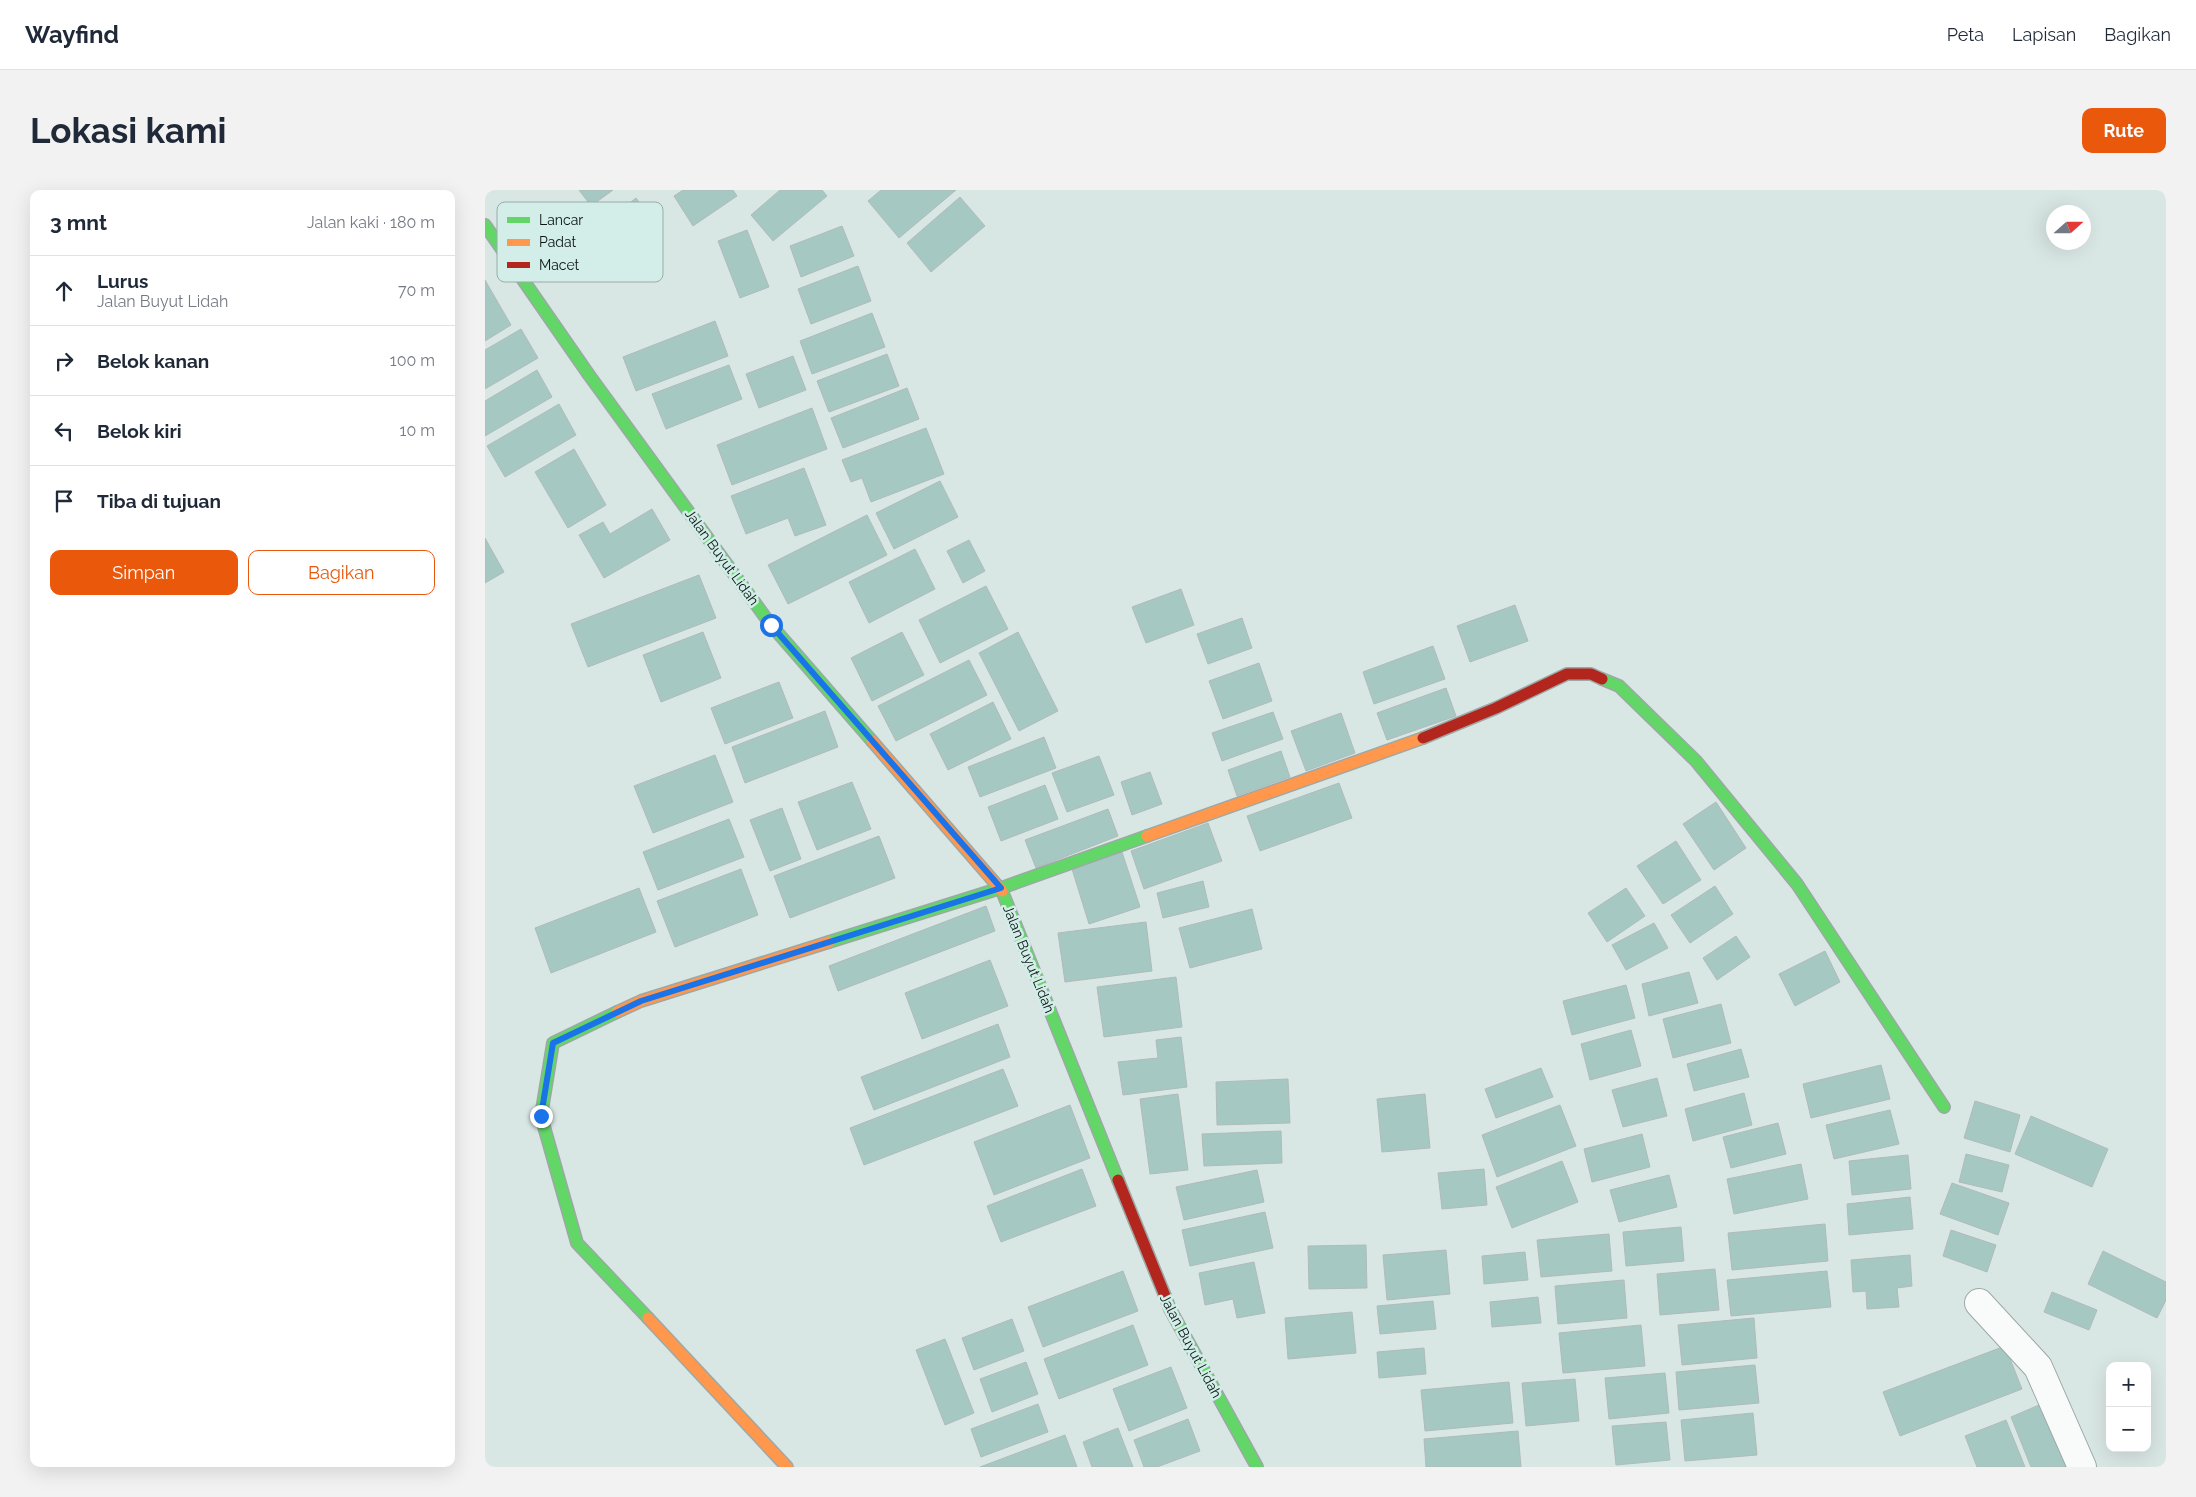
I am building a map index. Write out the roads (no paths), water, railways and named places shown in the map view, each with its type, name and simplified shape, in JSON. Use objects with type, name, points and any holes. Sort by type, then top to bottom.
[{"type":"street","name":"Jalan Buyut Lidah","points":[[485,225],[497,242]]},
{"type":"street","name":"Jalan Buyut Lidah","points":[[525,282],[771,625],[1001,888],[1169,1310],[1257,1467]]},
{"type":"street","points":[[787,1467],[577,1243],[541,1116],[553,1043],[641,1001],[1001,888],[1423,738],[1496,708],[1567,674],[1591,674],[1619,686],[1695,761],[1791,876],[1944,1107]]},
{"type":"street","points":[[1979,1302],[2038,1367],[2082,1467]]}]
